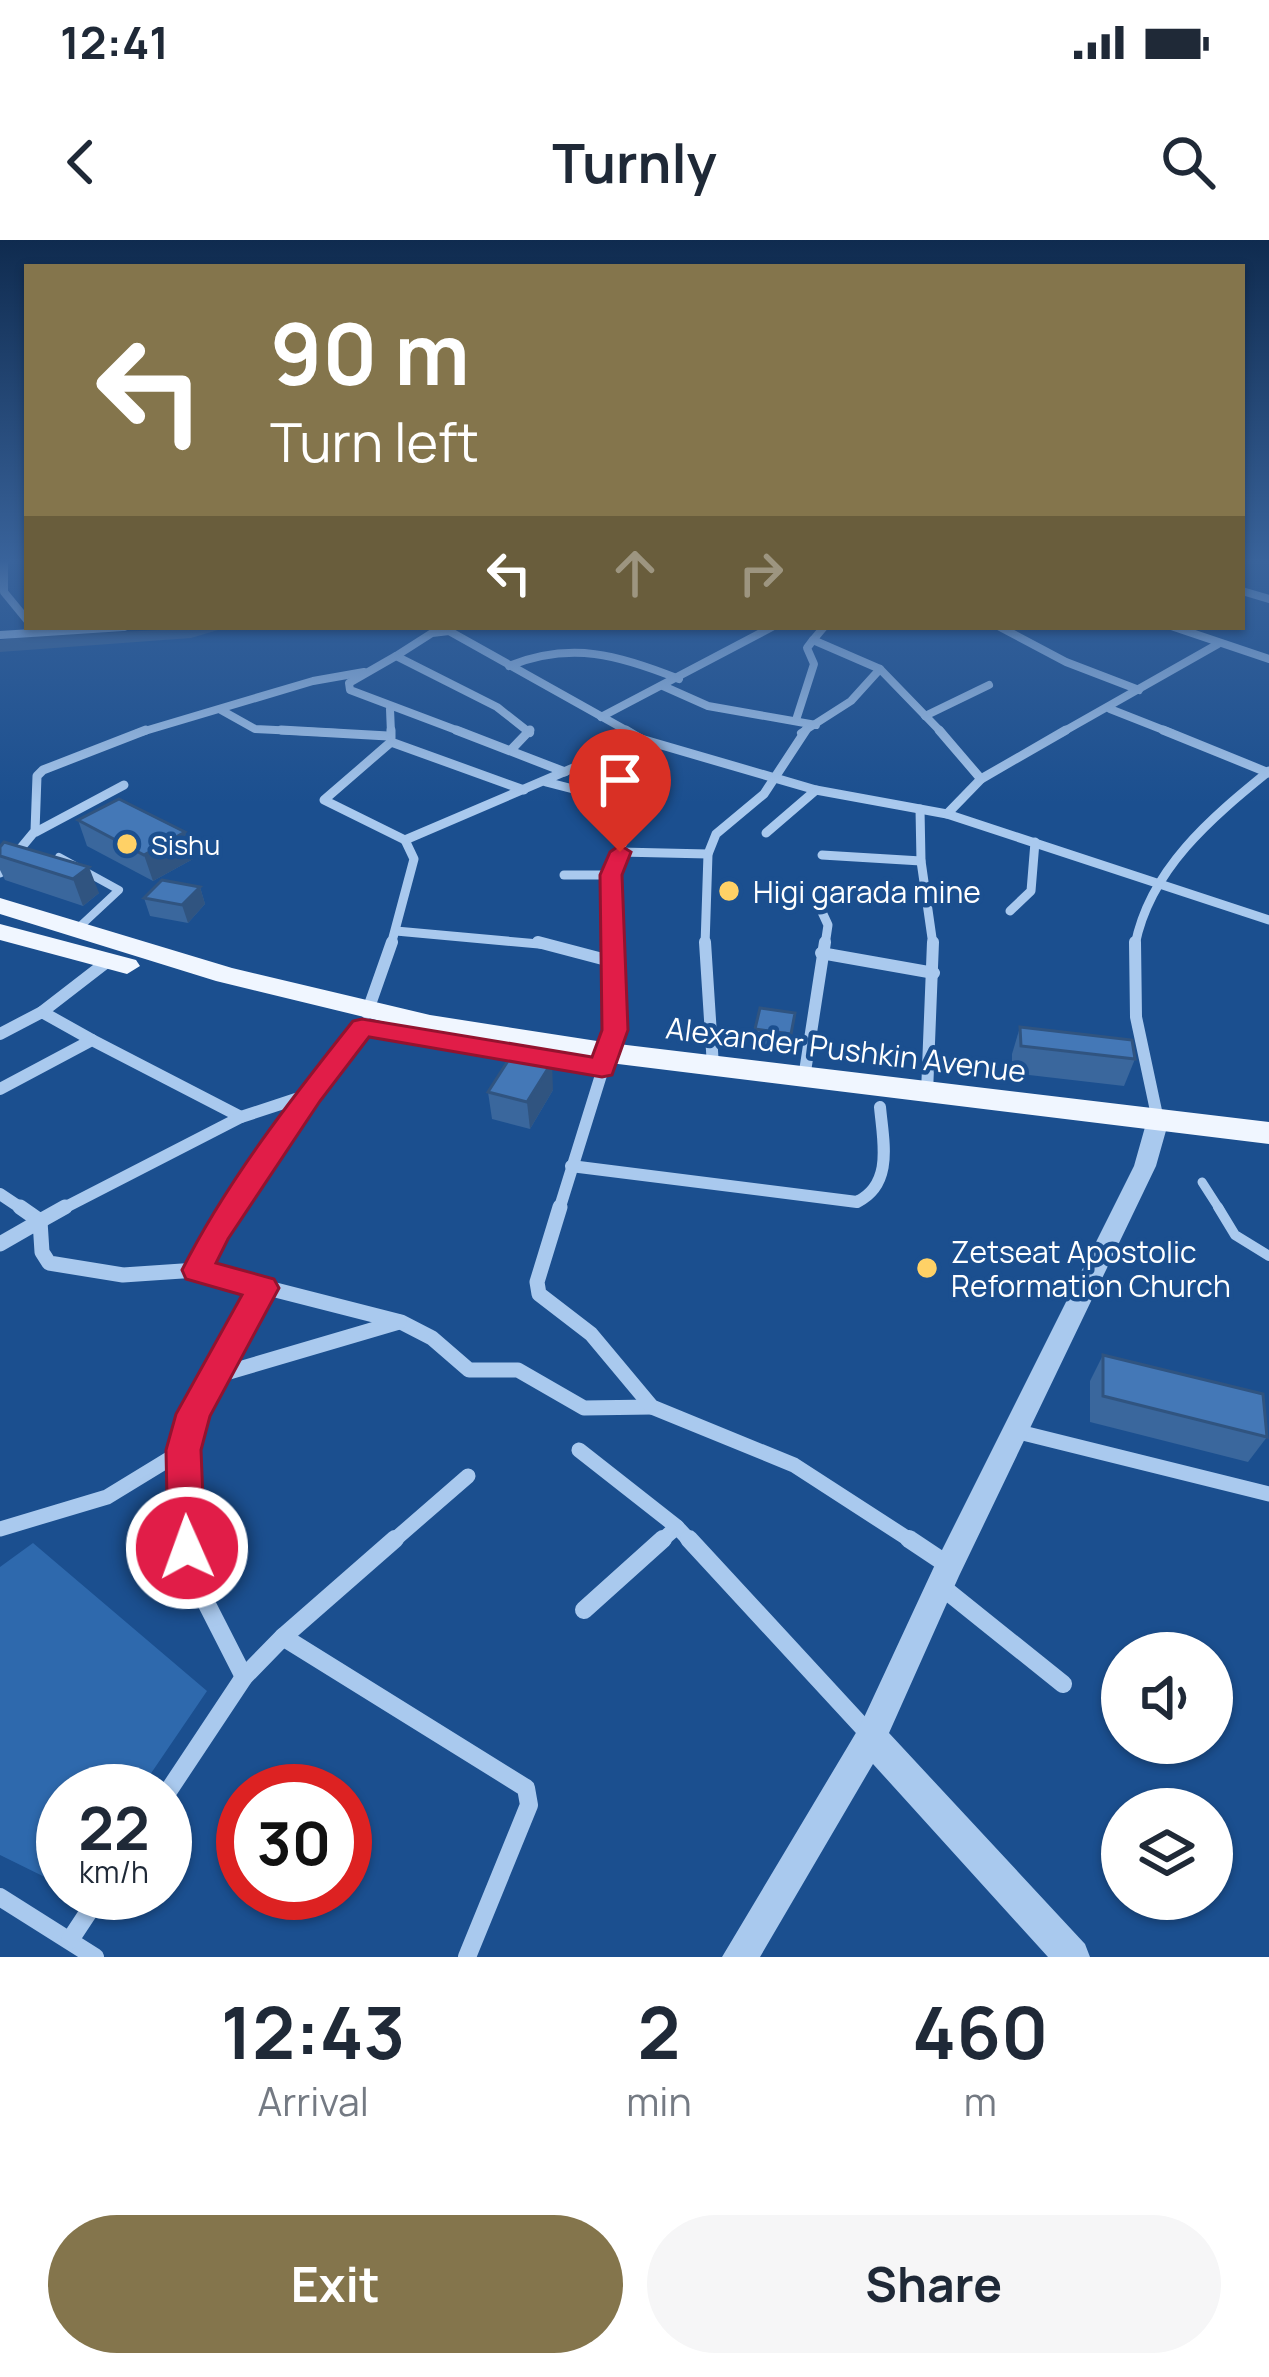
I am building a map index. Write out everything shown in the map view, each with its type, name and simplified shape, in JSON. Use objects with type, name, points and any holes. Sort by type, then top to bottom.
[{"type":"main road","name":"Alexander Pushkin Avenue","points":[[0,906],[365,1020]]},
{"type":"main road","name":"Alexander Pushkin Avenue","points":[[0,932],[365,1020],[606,1061],[817,1087],[927,1093],[1155,1129],[1269,1154]]},
{"type":"main road","name":"Alexander Pushkin Avenue","points":[[606,1061],[713,1066],[817,1087],[880,1107],[1155,1129],[1269,1133]]},
{"type":"street","points":[[416,643],[350,683],[350,690],[565,772]]},
{"type":"street","points":[[468,643],[641,739],[775,780],[947,814],[1269,920]]},
{"type":"street","points":[[601,718],[743,643]]},
{"type":"street","points":[[796,720],[814,664],[807,648],[811,643]]},
{"type":"street","points":[[820,643],[880,669],[981,779]]},
{"type":"street","points":[[1030,643],[1139,690]]},
{"type":"street","points":[[947,814],[981,779],[1218,644],[1269,659]]},
{"type":"street","points":[[508,666],[536,652],[566,648],[613,655],[679,679]]},
{"type":"street","points":[[396,656],[497,707],[532,732],[511,750]]},
{"type":"street","points":[[713,1066],[704,921],[708,854],[716,834],[775,780],[792,743],[851,700],[880,669]]},
{"type":"street","points":[[0,873],[31,846],[36,832],[37,776],[43,770],[128,736],[332,676],[366,672]]},
{"type":"street","points":[[925,716],[988,685]]},
{"type":"street","points":[[663,686],[708,706],[816,725]]},
{"type":"street","points":[[197,1270],[217,1232],[365,1020],[396,932],[414,859],[405,840],[324,800],[389,739],[390,709]]},
{"type":"street","points":[[740,1957],[872,1737],[1144,1166],[1155,1129],[1133,962],[1140,925],[1179,852],[1268,772],[1110,709]]},
{"type":"street","points":[[221,710],[255,729],[389,739],[525,790]]},
{"type":"street","points":[[405,840],[641,739]]},
{"type":"street","points":[[546,782],[616,800],[624,832],[611,875],[615,1030],[537,1282],[539,1294],[546,1304],[591,1334],[652,1407]]},
{"type":"street","points":[[36,832],[124,784]]},
{"type":"street","points":[[766,833],[816,790]]},
{"type":"street","points":[[920,809],[920,861],[934,973],[927,1093]]},
{"type":"street","points":[[1010,911],[1027,903],[1034,890],[1035,842]]},
{"type":"street","points":[[620,852],[708,854]]},
{"type":"street","points":[[822,855],[920,861]]},
{"type":"street","points":[[564,875],[611,875]]},
{"type":"street","points":[[816,899],[828,926],[821,953],[817,1087]]},
{"type":"street","points":[[396,932],[538,943],[614,962]]},
{"type":"street","points":[[821,953],[934,973]]},
{"type":"street","points":[[0,1034],[42,1012],[108,961]]},
{"type":"street","points":[[42,1012],[241,1117]]},
{"type":"street","points":[[0,1089],[92,1040]]},
{"type":"street","points":[[0,1244],[136,1167],[241,1117],[310,1094]]},
{"type":"street","points":[[571,1166],[856,1202],[873,1198],[879,1189],[884,1158],[880,1107]]},
{"type":"street","points":[[0,1194],[40,1220]]},
{"type":"street","points":[[40,1220],[43,1252],[49,1263],[122,1278],[197,1270],[400,1322],[433,1338],[469,1370],[531,1374],[584,1408],[652,1407],[794,1465],[945,1576],[1063,1684]]},
{"type":"street","points":[[244,1677],[190,1573],[184,1450],[212,1377],[263,1288]]},
{"type":"street","points":[[212,1377],[400,1322]]},
{"type":"street","points":[[1015,1431],[1269,1494]]},
{"type":"street","points":[[0,1528],[107,1498],[184,1450]]},
{"type":"street","points":[[579,1450],[677,1527],[1072,1957]]},
{"type":"street","points":[[186,1764],[244,1677],[468,1476]]},
{"type":"street","points":[[584,1610],[677,1527]]},
{"type":"street","points":[[284,1637],[526,1788],[529,1805],[467,1957]]},
{"type":"street","points":[[0,1897],[95,1957]]},
{"type":"street","points":[[70,1940],[83,1920]]},
{"type":"lane","points":[[59,856],[119,890],[76,930]]},
{"type":"lane","points":[[1202,1182],[1235,1235],[1269,1256]]},
{"type":"shaded area","points":[[33,1543],[207,1691],[157,1764],[36,1764],[36,1873],[0,1855],[0,1567]]},
{"type":"building","points":[[119,799],[185,832],[144,855],[78,820]]},
{"type":"building","points":[[4,842],[89,867],[73,879],[0,856]]},
{"type":"building","points":[[162,880],[200,887],[182,905],[144,898]]},
{"type":"building","points":[[760,1008],[795,1013],[791,1034],[755,1029]]},
{"type":"building","points":[[1020,1027],[1132,1040],[1135,1059],[1021,1046]]},
{"type":"building","points":[[513,1053],[552,1062],[527,1102],[488,1092]]},
{"type":"building","points":[[1103,1355],[1263,1394],[1267,1437],[1103,1396]]},
{"type":"waterway","points":[[0,646],[22,643]]},
{"type":"place","name":"Sishu","points":[[127,844]]},
{"type":"place","name":"Higi garada mine","points":[[729,891]]},
{"type":"place","name":"Zetseat Apostolic Reformation Church","points":[[927,1268]]},
{"type":"route","points":[[187,1548],[184,1450],[194,1414],[263,1288],[197,1270],[217,1232],[310,1094],[362,1027],[602,1068],[615,1030],[611,875],[620,852]]}]
